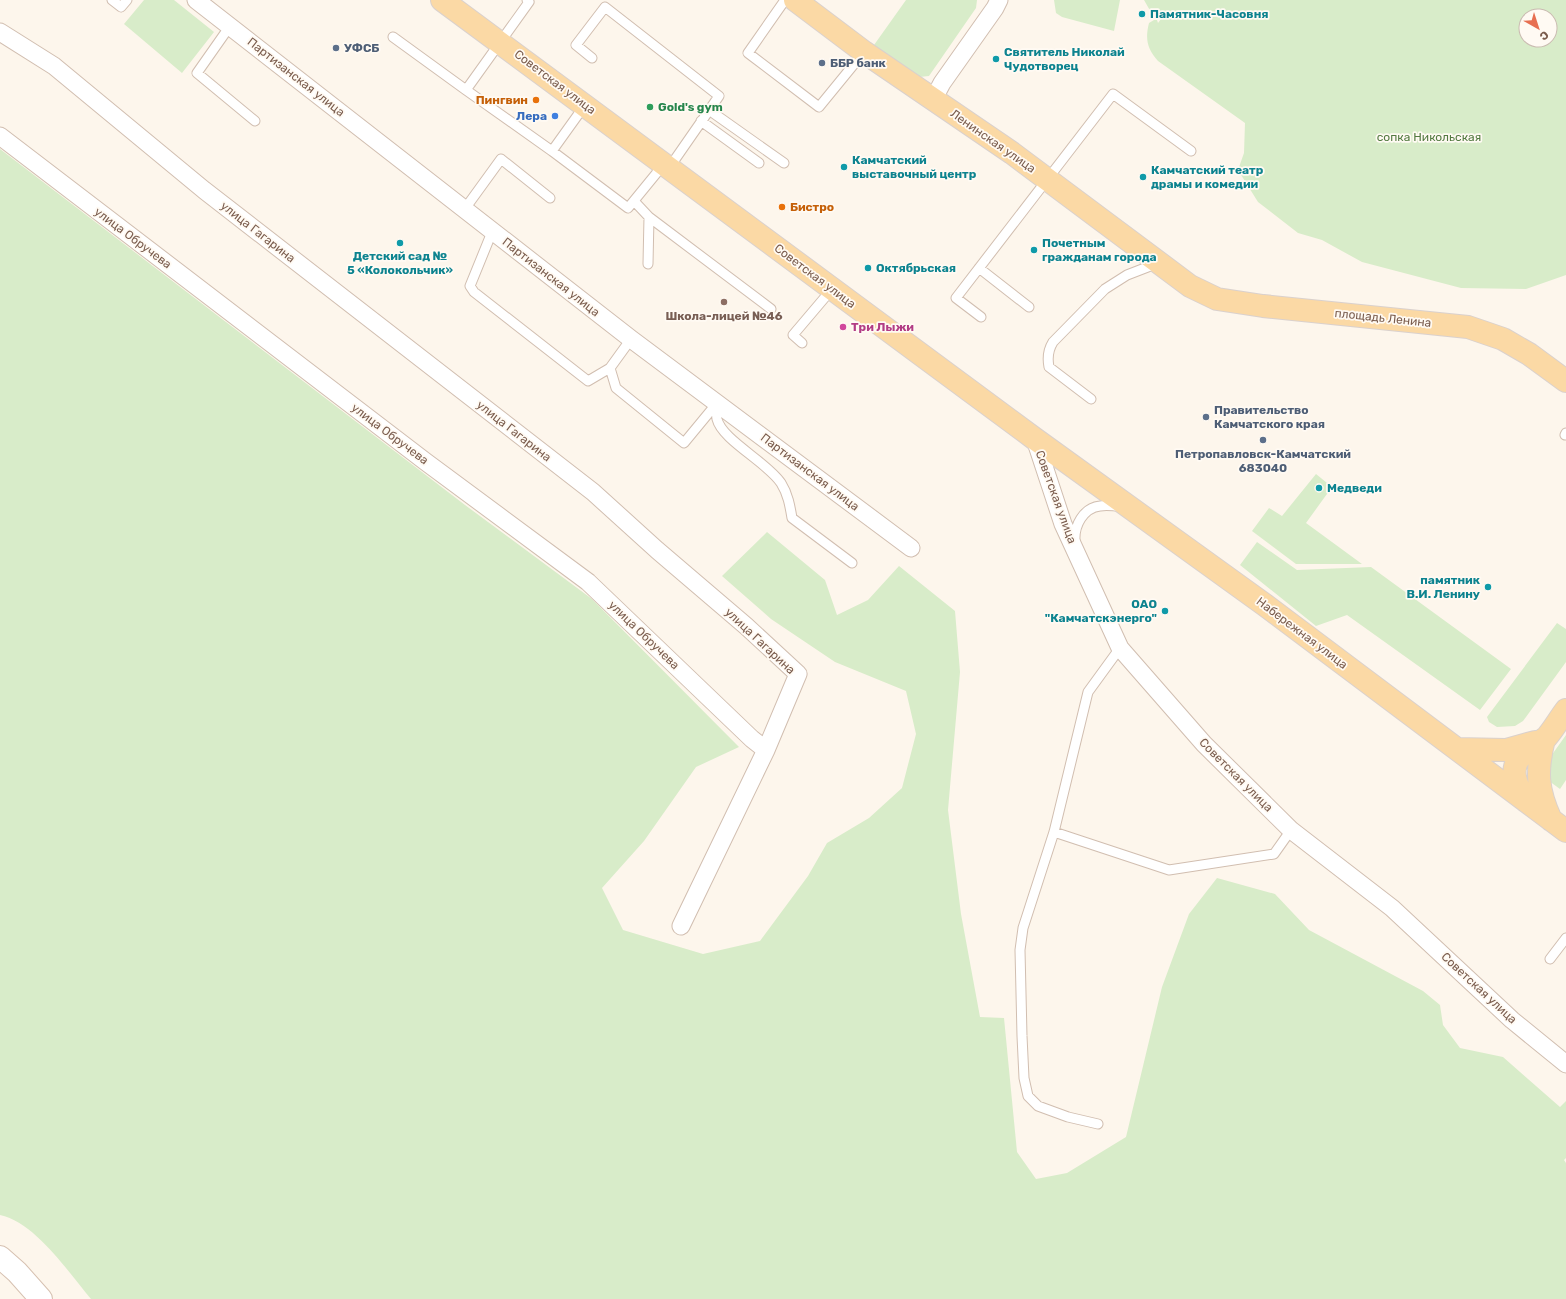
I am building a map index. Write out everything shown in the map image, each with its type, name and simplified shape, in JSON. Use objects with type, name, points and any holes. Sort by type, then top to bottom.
[{"type":"main road","name":"Советская улица","points":[[442,0],[501,42],[1035,439]]},
{"type":"main road","name":"Ленинская улица","points":[[795,0],[864,52],[1047,179],[1190,286]]},
{"type":"main road","name":"площадь Ленина","points":[[1190,286],[1217,299],[1256,305],[1468,327],[1503,339],[1529,354],[1566,381]]},
{"type":"main road","name":"Набережная улица","points":[[1035,439],[1265,605],[1558,826]]},
{"type":"main road","points":[[1526,802],[1514,776],[1515,767],[1522,755],[1544,739],[1566,710]]},
{"type":"main road","points":[[1457,749],[1506,750],[1544,739]]},
{"type":"main road","points":[[1544,739],[1538,762],[1538,779],[1558,826]]},
{"type":"street","name":"Партизанская улица","points":[[196,0],[631,339],[911,548]]},
{"type":"street","points":[[933,100],[942,83],[996,8],[999,0]]},
{"type":"street","name":"улица Гагарина","points":[[0,32],[54,66],[215,199],[593,492],[657,550],[746,626],[798,674],[766,750],[681,926]]},
{"type":"street","name":"улица Обручева","points":[[0,136],[426,462],[588,582],[752,739],[766,750]]},
{"type":"street","name":"Советская улица","points":[[1035,439],[1063,524],[1120,648],[1204,744],[1290,830],[1392,908],[1512,1020],[1566,1064]]},
{"type":"street","points":[[0,1257],[17,1272],[41,1299]]},
{"type":"lane","points":[[112,0],[122,7],[127,0]]},
{"type":"lane","points":[[466,90],[529,2],[527,0]]},
{"type":"lane","points":[[785,0],[748,53],[819,107],[864,52]]},
{"type":"lane","points":[[393,37],[552,151],[628,208],[667,166],[718,96],[605,8],[576,45],[592,58]]},
{"type":"lane","points":[[230,26],[197,73],[255,121]]},
{"type":"lane","points":[[981,317],[956,298],[1113,94],[1190,151]]},
{"type":"lane","points":[[552,151],[585,105]]},
{"type":"lane","points":[[709,110],[784,163]]},
{"type":"lane","points":[[701,121],[759,163]]},
{"type":"lane","points":[[464,210],[501,159],[550,198]]},
{"type":"lane","points":[[634,201],[649,217],[771,309]]},
{"type":"lane","points":[[648,264],[649,217]]},
{"type":"lane","points":[[492,232],[470,286],[474,292],[588,381],[610,368],[631,339]]},
{"type":"lane","points":[[1091,399],[1049,367],[1049,348],[1104,289],[1127,275],[1159,262]]},
{"type":"lane","points":[[979,268],[1029,307]]},
{"type":"lane","points":[[802,343],[793,335],[832,289]]},
{"type":"lane","points":[[610,368],[616,388],[684,443],[717,403]]},
{"type":"lane","points":[[717,403],[716,418],[720,426],[731,438],[763,464],[780,482],[787,494],[792,518],[852,563]]},
{"type":"lane","points":[[1075,551],[1074,532],[1080,519],[1091,510],[1099,506],[1127,506]]},
{"type":"lane","points":[[1098,1124],[1068,1117],[1038,1106],[1028,1096],[1024,1078],[1019,973],[1020,950],[1025,921],[1054,832],[1088,692],[1120,648]]},
{"type":"lane","points":[[1054,832],[1169,870],[1274,854],[1290,830]]},
{"type":"lane","points":[[1550,959],[1566,938]]},
{"type":"green space","points":[[144,0],[174,0],[214,32],[182,73],[124,24]]},
{"type":"green space","points":[[906,0],[977,0],[976,8],[929,76],[919,77],[874,45]]},
{"type":"green space","points":[[1054,0],[1120,0],[1114,31],[1062,17],[1056,13]]},
{"type":"green space","name":"сопка Никольская","points":[[1144,0],[1566,0],[1566,275],[1526,289],[1461,288],[1362,262],[1322,240],[1298,233],[1258,202],[1238,170],[1244,153],[1245,123],[1158,61],[1151,52],[1147,39],[1149,23],[1157,20],[1158,23],[1161,19],[1152,14]]},
{"type":"green space","points":[[0,149],[465,505],[592,599],[739,747],[696,767],[644,841],[602,888],[623,930],[703,954],[760,941],[808,876],[827,843],[869,818],[902,788],[916,734],[906,691],[835,662],[771,619],[722,576],[767,532],[825,580],[837,615],[868,600],[899,566],[955,611],[960,672],[948,810],[961,914],[980,1017],[1004,1018],[1017,1152],[1036,1179],[1067,1173],[1126,1137],[1162,987],[1189,914],[1217,878],[1275,894],[1309,930],[1423,991],[1440,1005],[1443,1025],[1460,1048],[1503,1057],[1560,1107],[1566,1101],[1566,1158],[1564,1160],[1566,1163],[1566,1299],[91,1299],[62,1263],[39,1238],[13,1220],[0,1215]]},
{"type":"green space","points":[[1316,474],[1332,487],[1306,523],[1362,564],[1296,564],[1252,531],[1269,508],[1282,516]]},
{"type":"green space","points":[[1257,542],[1297,570],[1371,567],[1511,669],[1480,710],[1347,615],[1316,626],[1240,565]]},
{"type":"green space","points":[[1557,623],[1566,629],[1566,662],[1523,721],[1515,726],[1497,727],[1489,722],[1487,717]]},
{"type":"green space","points":[[1566,735],[1566,780],[1560,789],[1549,781],[1546,763]]},
{"type":"place","name":"Памятник-Часовня","points":[[1142,14]]},
{"type":"place","name":"УФСБ","points":[[336,48]]},
{"type":"place","name":"Святитель Николай Чудотворец","points":[[996,59]]},
{"type":"place","name":"ББР банк","points":[[822,63]]},
{"type":"place","name":"Пингвин","points":[[536,100]]},
{"type":"place","name":"Gold's gym","points":[[650,107]]},
{"type":"place","name":"Лера","points":[[555,116]]},
{"type":"place","name":"Камчатский выставочный центр","points":[[844,167]]},
{"type":"place","name":"Камчатский театр драмы и комедии","points":[[1143,177]]},
{"type":"place","name":"Бистро","points":[[782,207]]},
{"type":"place","name":"Детский сад № 5 «Колокольчик»","points":[[400,243]]},
{"type":"place","name":"Почетным гражданам города","points":[[1034,250]]},
{"type":"place","name":"Октябрьская","points":[[868,268]]},
{"type":"place","name":"Школа-лицей №46","points":[[724,302]]},
{"type":"place","name":"Три Лыжи","points":[[843,327]]},
{"type":"place","name":"Правительство Камчатского края","points":[[1206,417]]},
{"type":"place","name":"Петропавловск-Камчатский 683040","points":[[1263,440]]},
{"type":"place","name":"Медведи","points":[[1319,488]]},
{"type":"place","name":"памятник В.И. Ленину","points":[[1488,587]]},
{"type":"place","name":"ОАО \"Камчатскэнерго\"","points":[[1165,611]]}]
